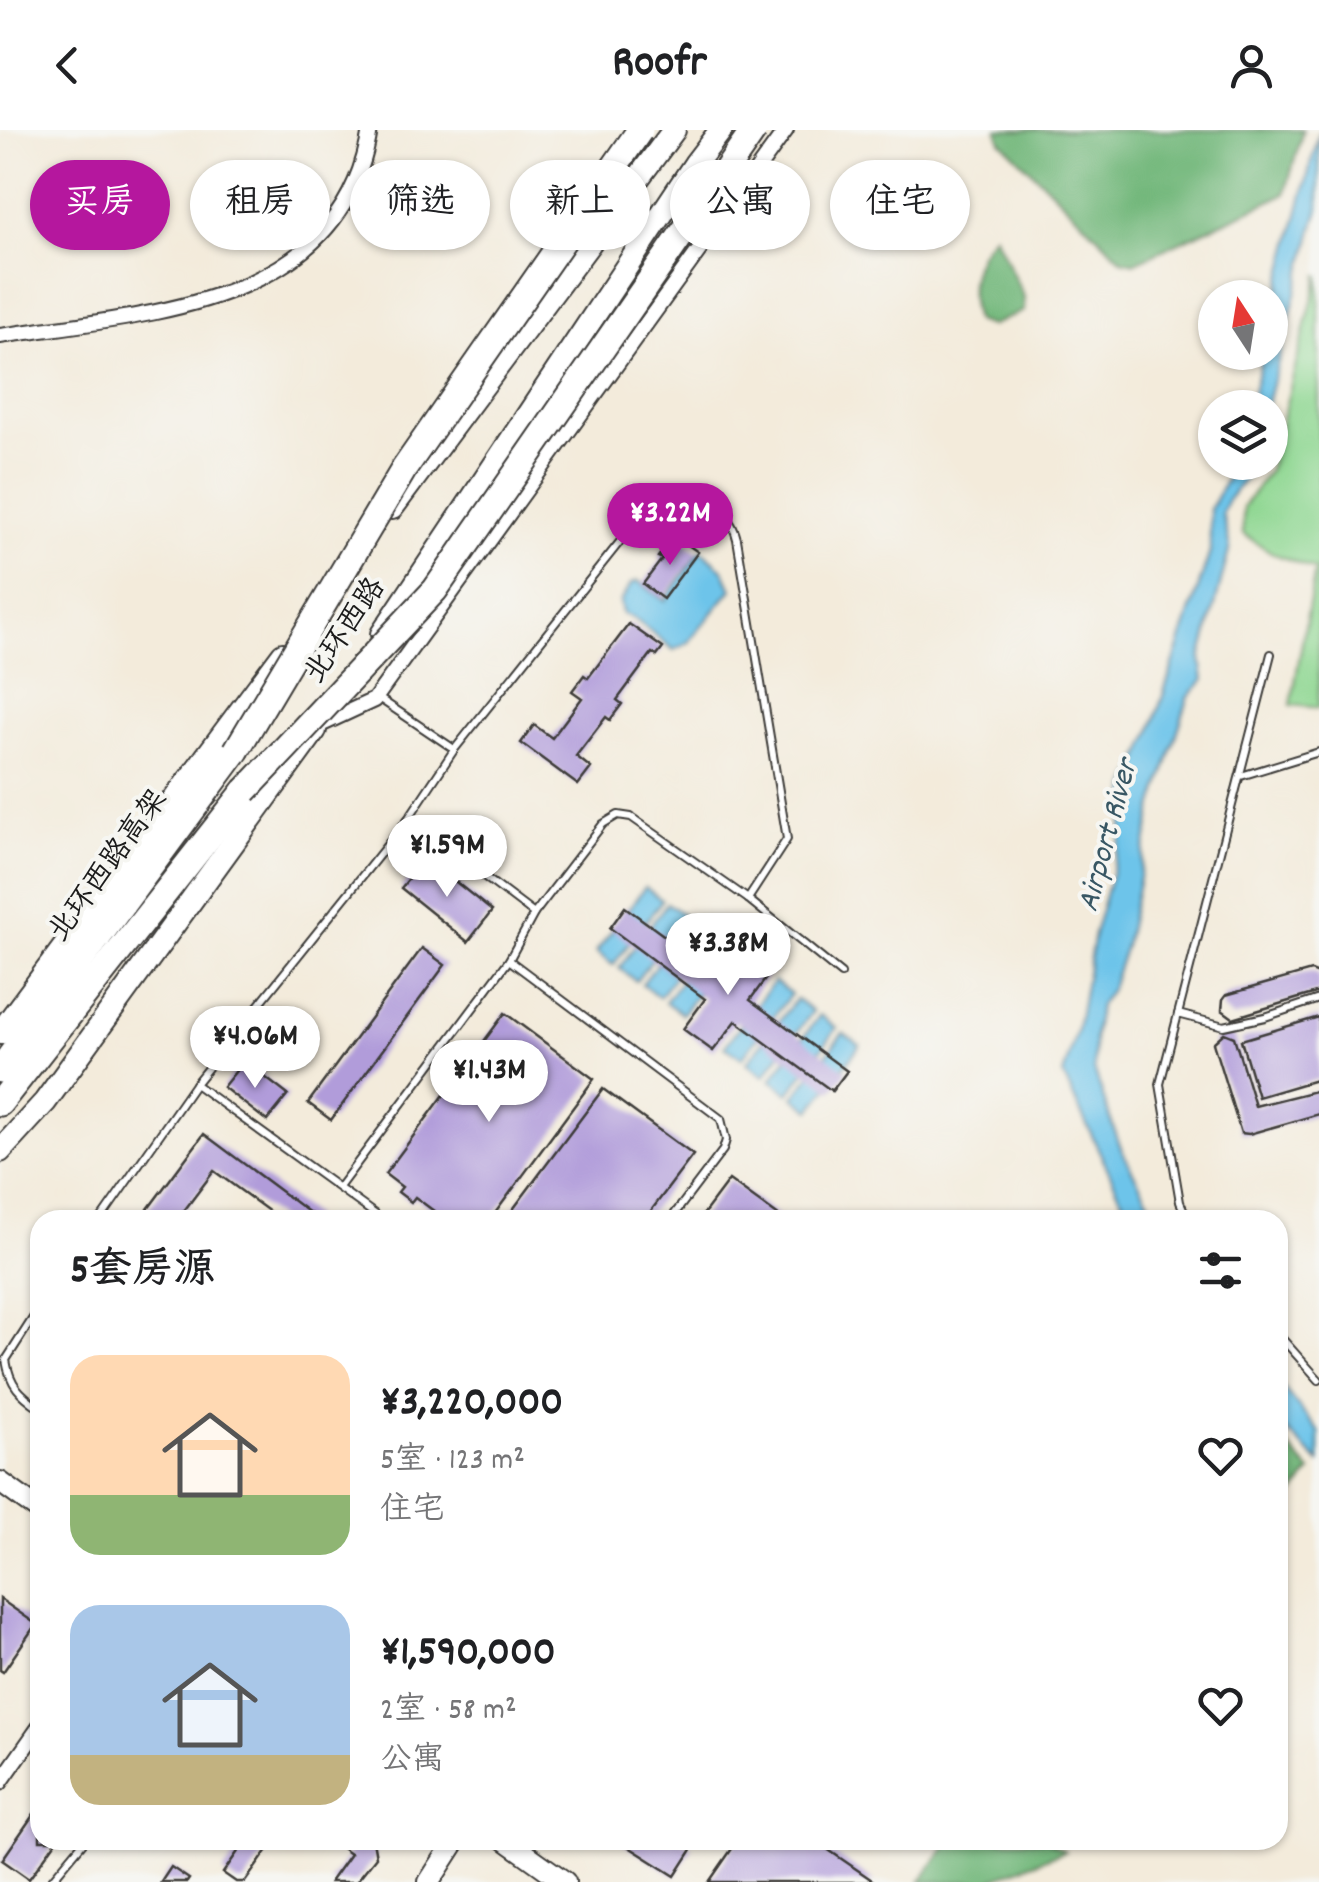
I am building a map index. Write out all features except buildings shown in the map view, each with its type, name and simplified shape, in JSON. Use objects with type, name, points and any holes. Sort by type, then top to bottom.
[{"type":"highway","name":"北环西路高架","points":[[0,1070],[236,751],[404,469],[640,130]]},
{"type":"highway","name":"北环西路高架","points":[[0,1103],[244,791],[436,590],[754,130]]},
{"type":"main road","name":"北环西路","points":[[0,1033],[674,130]]},
{"type":"main road","name":"北环西路","points":[[0,1151],[45,1102],[318,726],[720,130]]},
{"type":"main road","points":[[0,1482],[30,1503]]},
{"type":"main road","points":[[430,1882],[450,1850]]},
{"type":"main road","points":[[520,1850],[565,1882]]},
{"type":"street","points":[[0,336],[154,312],[214,297],[275,271],[310,248],[344,204],[367,149],[370,130]]},
{"type":"street","points":[[318,726],[376,696],[786,130]]},
{"type":"street","points":[[0,1783],[30,1740]]},
{"type":"lane","points":[[107,1210],[196,1084],[408,819],[454,750],[654,499],[671,491],[696,492],[734,526],[787,839],[748,899]]},
{"type":"lane","points":[[1184,1210],[1160,1084],[1271,654]]},
{"type":"lane","points":[[376,696],[454,750]]},
{"type":"lane","points":[[1240,776],[1319,752]]},
{"type":"lane","points":[[340,1186],[509,960],[534,914],[604,824],[618,816],[631,817],[748,899],[841,974]]},
{"type":"lane","points":[[408,819],[534,914]]},
{"type":"lane","points":[[509,960],[721,1119],[726,1140],[723,1150],[678,1210]]},
{"type":"lane","points":[[1178,1014],[1224,1026],[1243,1024],[1319,999]]},
{"type":"lane","points":[[196,1084],[369,1210]]},
{"type":"lane","points":[[30,1323],[6,1360],[17,1392],[30,1401]]},
{"type":"lane","points":[[1288,1345],[1319,1380]]},
{"type":"lane","points":[[50,1882],[76,1850]]},
{"type":"green space","points":[[997,130],[1303,130],[1285,194],[1134,263],[1122,260],[1001,141]]},
{"type":"green space","points":[[994,235],[1024,297],[1024,311],[990,326],[975,321],[971,286],[980,254]]},
{"type":"green space","points":[[1319,274],[1319,708],[1291,705],[1315,570],[1274,554],[1243,534],[1243,507],[1262,480],[1288,480],[1288,396]]},
{"type":"green space","points":[[1288,1446],[1311,1472],[1288,1498]]},
{"type":"green space","points":[[944,1850],[1065,1851],[985,1882],[920,1882]]},
{"type":"water","points":[[1319,132],[1319,207],[1288,324],[1288,280],[1281,280]]},
{"type":"water","points":[[1259,370],[1276,370],[1271,390],[1253,390]]},
{"type":"water","points":[[1226,480],[1244,480],[1222,513],[1230,547],[1201,659],[1204,680],[1189,696],[1154,805],[1125,946],[1111,988],[1099,1005],[1094,1069],[1123,1153],[1154,1210],[1127,1210],[1063,1075],[1077,1030],[1094,934],[1122,836],[1128,786],[1151,732],[1210,552],[1210,509]]},
{"type":"water","points":[[701,550],[723,569],[732,589],[688,643],[674,650],[622,613],[620,602],[631,584],[638,581],[665,601]]},
{"type":"water","points":[[645,887],[662,900],[613,965],[596,952]]},
{"type":"water","points":[[667,903],[685,916],[636,981],[619,968]]},
{"type":"water","points":[[691,919],[708,932],[659,997],[642,984]]},
{"type":"water","points":[[714,937],[731,950],[682,1014],[665,1002]]},
{"type":"water","points":[[774,981],[791,994],[742,1058],[725,1046]]},
{"type":"water","points":[[796,999],[813,1011],[764,1076],[747,1063]]},
{"type":"water","points":[[820,1015],[837,1028],[789,1093],[771,1080]]},
{"type":"water","points":[[843,1033],[860,1045],[811,1110],[794,1097]]},
{"type":"water","points":[[1288,1394],[1319,1432],[1319,1463],[1288,1432]]},
{"type":"water label","name":"Airport River","points":[[1110,836]]}]
